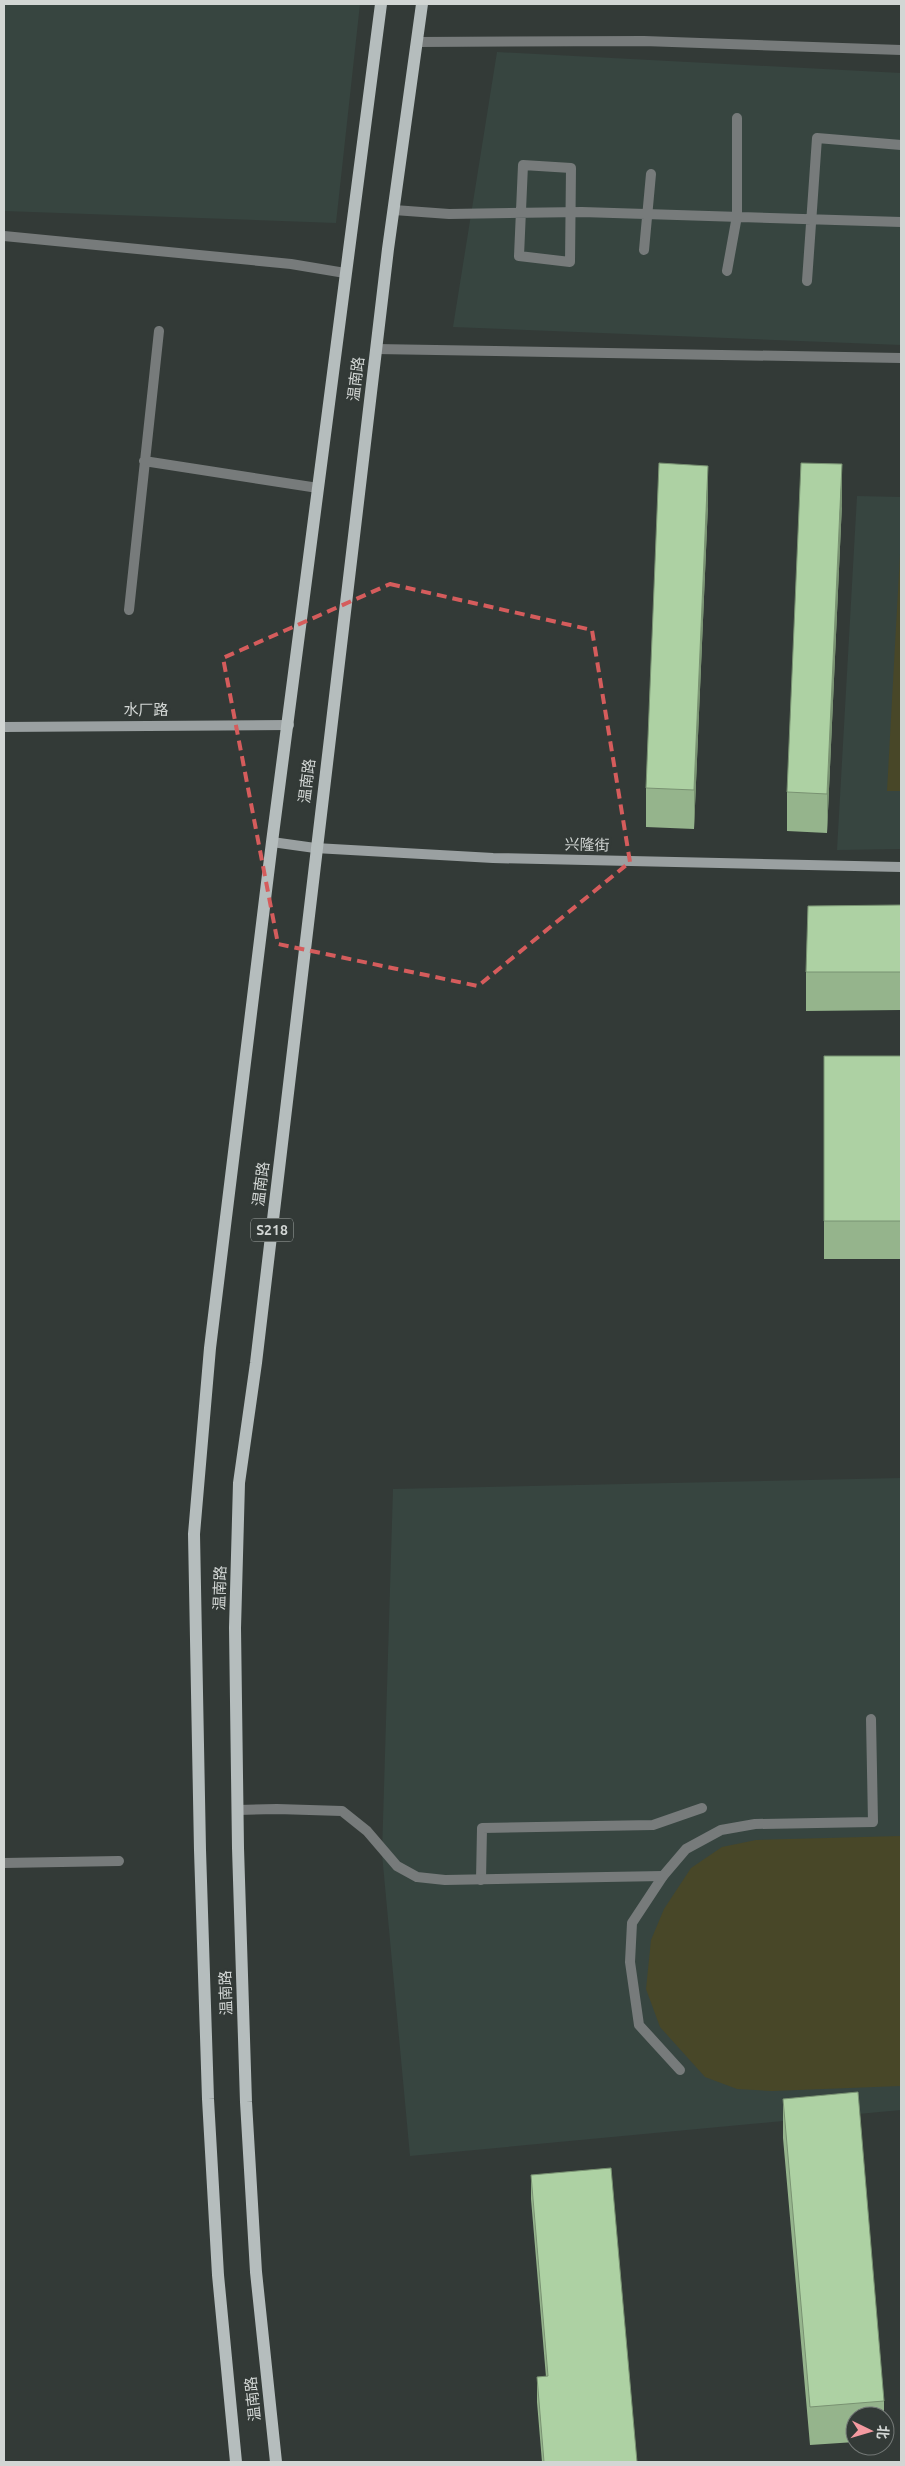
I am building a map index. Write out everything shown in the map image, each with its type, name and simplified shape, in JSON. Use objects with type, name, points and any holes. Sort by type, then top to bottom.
[{"type":"main road","name":"温南路","points":[[236,2462],[218,2275],[208,2099],[200,1850],[194,1534],[210,1348],[272,842],[289,725],[345,273],[381,4]]},
{"type":"main road","name":"温南路","points":[[276,2462],[256,2272],[246,2102],[234,1628],[239,1483],[256,1363],[376,349],[422,4]]},
{"type":"street","points":[[418,42],[644,41],[901,50]]},
{"type":"street","points":[[727,271],[737,216],[737,118]]},
{"type":"street","points":[[807,281],[817,138],[901,145]]},
{"type":"street","points":[[523,165],[570,168],[572,212],[570,262],[519,256],[519,214],[523,165]]},
{"type":"street","points":[[644,250],[651,174]]},
{"type":"street","points":[[394,210],[449,214],[572,212],[901,222]]},
{"type":"street","points":[[4,236],[291,264],[345,273]]},
{"type":"street","points":[[129,610],[159,331]]},
{"type":"street","points":[[376,349],[901,358]]},
{"type":"street","points":[[144,461],[318,488]]},
{"type":"street","name":"水厂路","points":[[4,727],[289,725]]},
{"type":"street","name":"兴隆街","points":[[272,842],[316,848],[493,858],[901,867]]},
{"type":"street","points":[[680,2070],[639,2025],[630,1962],[632,1923],[663,1876],[686,1849],[721,1830],[754,1824],[873,1822],[871,1719]]},
{"type":"street","points":[[481,1880],[482,1828],[653,1825],[702,1808]]},
{"type":"street","points":[[238,1810],[342,1811],[367,1832],[397,1866],[417,1877],[445,1880],[481,1880],[663,1876]]},
{"type":"street","points":[[4,1863],[119,1861]]},
{"type":"highlighted area","points":[[390,584],[592,630],[630,862],[478,986],[278,944],[223,658]]},
{"type":"shaded area","points":[[4,4],[360,4],[336,223],[4,211]]},
{"type":"shaded area","points":[[497,52],[901,73],[901,345],[453,327]]},
{"type":"shaded area","points":[[857,496],[901,497],[901,849],[837,850]]},
{"type":"shaded area","points":[[901,536],[901,791],[887,791]]},
{"type":"shaded area","points":[[901,1478],[901,2110],[410,2156],[382,1854],[393,1489]]},
{"type":"shaded area","points":[[901,1836],[901,2086],[772,2091],[737,2089],[705,2077],[660,2027],[646,1989],[651,1940],[664,1909],[691,1868],[722,1847],[756,1840]]},
{"type":"building","points":[[659,463],[708,466],[694,790],[646,788]]},
{"type":"building","points":[[801,463],[842,464],[827,794],[787,792]]},
{"type":"building","points":[[901,905],[901,972],[806,972],[808,906]]},
{"type":"building","points":[[824,1056],[901,1056],[901,1221],[824,1221]]},
{"type":"building","points":[[858,2092],[884,2401],[810,2407],[783,2099]]},
{"type":"building","points":[[611,2168],[637,2462],[544,2462],[537,2377],[548,2376],[531,2175]]}]
